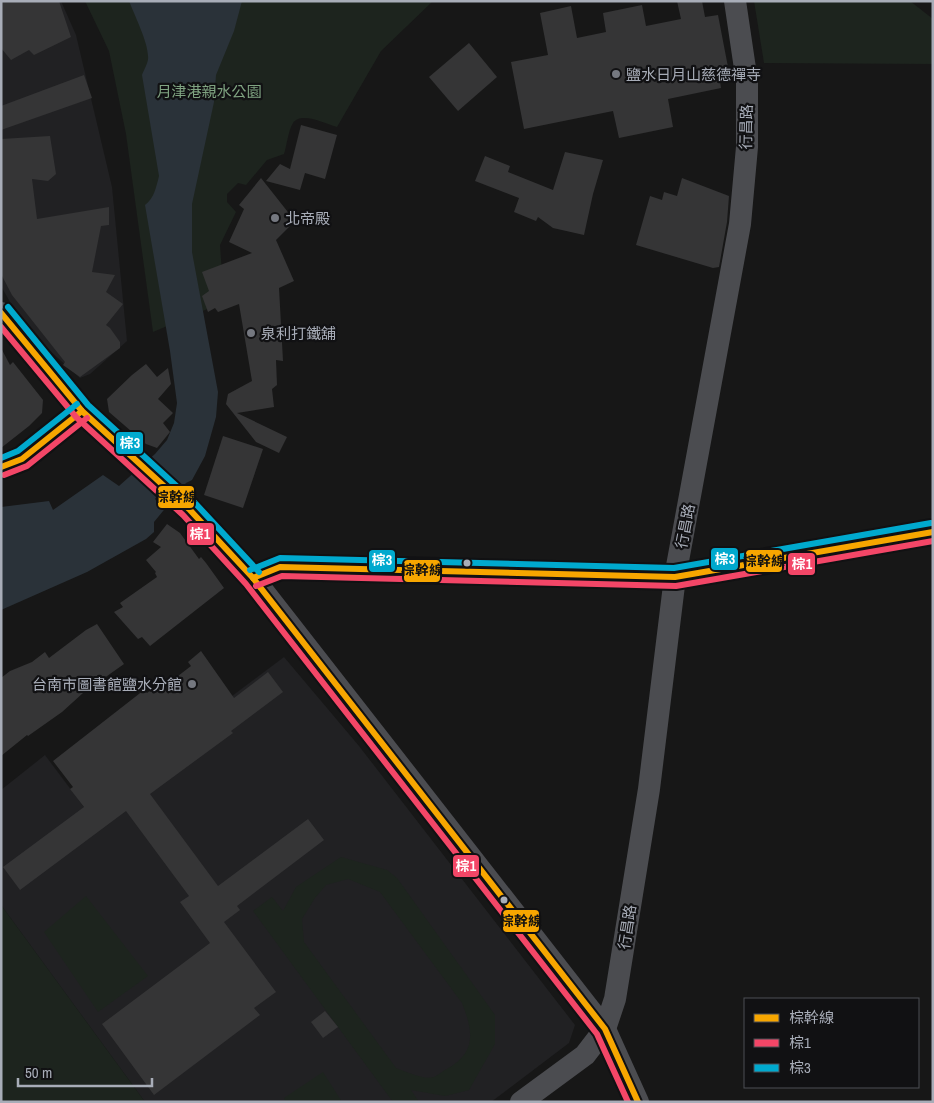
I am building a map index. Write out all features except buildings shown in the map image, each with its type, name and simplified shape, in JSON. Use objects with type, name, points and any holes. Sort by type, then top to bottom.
[{"type":"street","name":"行昌路","points":[[521,1102],[584,1055],[604,1029],[615,999],[649,789],[675,578],[740,224],[747,147],[747,82],[735,1]]},
{"type":"street","points":[[1,313],[88,417],[189,509],[253,578],[604,1029],[638,1102]]},
{"type":"street","points":[[1,467],[22,459],[88,417]]},
{"type":"street","points":[[253,578],[280,567],[675,578],[933,532]]},
{"type":"shaded area","points":[[1,1],[61,1],[76,35],[112,187],[127,341],[90,374],[80,378],[48,349],[10,302],[1,286]]},
{"type":"shaded area","points":[[129,1],[242,1],[234,31],[216,75],[214,102],[192,204],[192,252],[218,392],[216,417],[205,456],[192,480],[186,483],[154,522],[154,532],[146,539],[87,572],[1,610],[1,507],[49,501],[53,510],[103,475],[119,486],[155,454],[167,440],[174,423],[177,403],[145,205],[153,196],[159,176],[142,75],[148,58],[143,36]]},
{"type":"shaded area","points":[[284,657],[359,746],[575,1025],[569,1043],[491,1102],[145,1102],[1,905],[1,790],[45,755],[84,807]]},
{"type":"green space","name":"月津港親水公園","points":[[85,1],[433,1],[381,51],[337,127],[308,118],[297,120],[293,123],[290,130],[284,154],[267,160],[246,185],[238,183],[227,194],[227,202],[236,212],[220,245],[224,302],[153,332],[126,134],[109,51]]},
{"type":"green space","points":[[754,1],[910,1],[933,19],[933,64],[764,63]]},
{"type":"green space","points":[[341,857],[387,870],[397,878],[495,1015],[495,1044],[469,1090],[445,1096],[411,1090],[419,1102],[393,1102],[253,911],[272,897],[283,911],[296,887]],"holes":[[[348,879],[380,892],[462,1003],[469,1023],[470,1040],[464,1055],[457,1062],[434,1077],[420,1077],[396,1068],[304,942],[302,919],[326,885]]]},
{"type":"green space","points":[[86,896],[148,976],[98,1012],[44,932]]},
{"type":"green space","points":[[1,905],[145,1102],[1,1102]]},
{"type":"green space","points":[[323,1072],[342,1102],[286,1102],[284,1098]]},
{"type":"transit line","name":"棕3","points":[[8,307],[88,405],[195,503],[259,572]]},
{"type":"transit line","name":"棕幹線","points":[[1,313],[82,411],[189,509],[253,578],[605,1029],[638,1102]]},
{"type":"transit line","name":"棕1","points":[[1,327],[76,417],[183,515],[246,584],[597,1034],[628,1102]]},
{"type":"transit line","name":"棕3","points":[[1,458],[18,451],[77,404]]},
{"type":"transit line","name":"棕幹線","points":[[1,467],[22,459],[82,411]]},
{"type":"transit line","name":"棕1","points":[[4,475],[27,466],[87,418]]},
{"type":"transit line","name":"棕3","points":[[250,570],[280,558],[674,568],[931,523]]},
{"type":"transit line","name":"棕幹線","points":[[253,578],[280,567],[675,577],[933,532]]},
{"type":"transit line","name":"棕1","points":[[256,586],[282,576],[676,586],[933,541]]},
{"type":"place","name":"鹽水日月山慈德禪寺","points":[[616,74]]},
{"type":"place","name":"北帝殿","points":[[275,218]]},
{"type":"place","name":"泉利打鐵舖","points":[[251,333]]},
{"type":"place","name":"台南市圖書館鹽水分館","points":[[192,684]]}]
